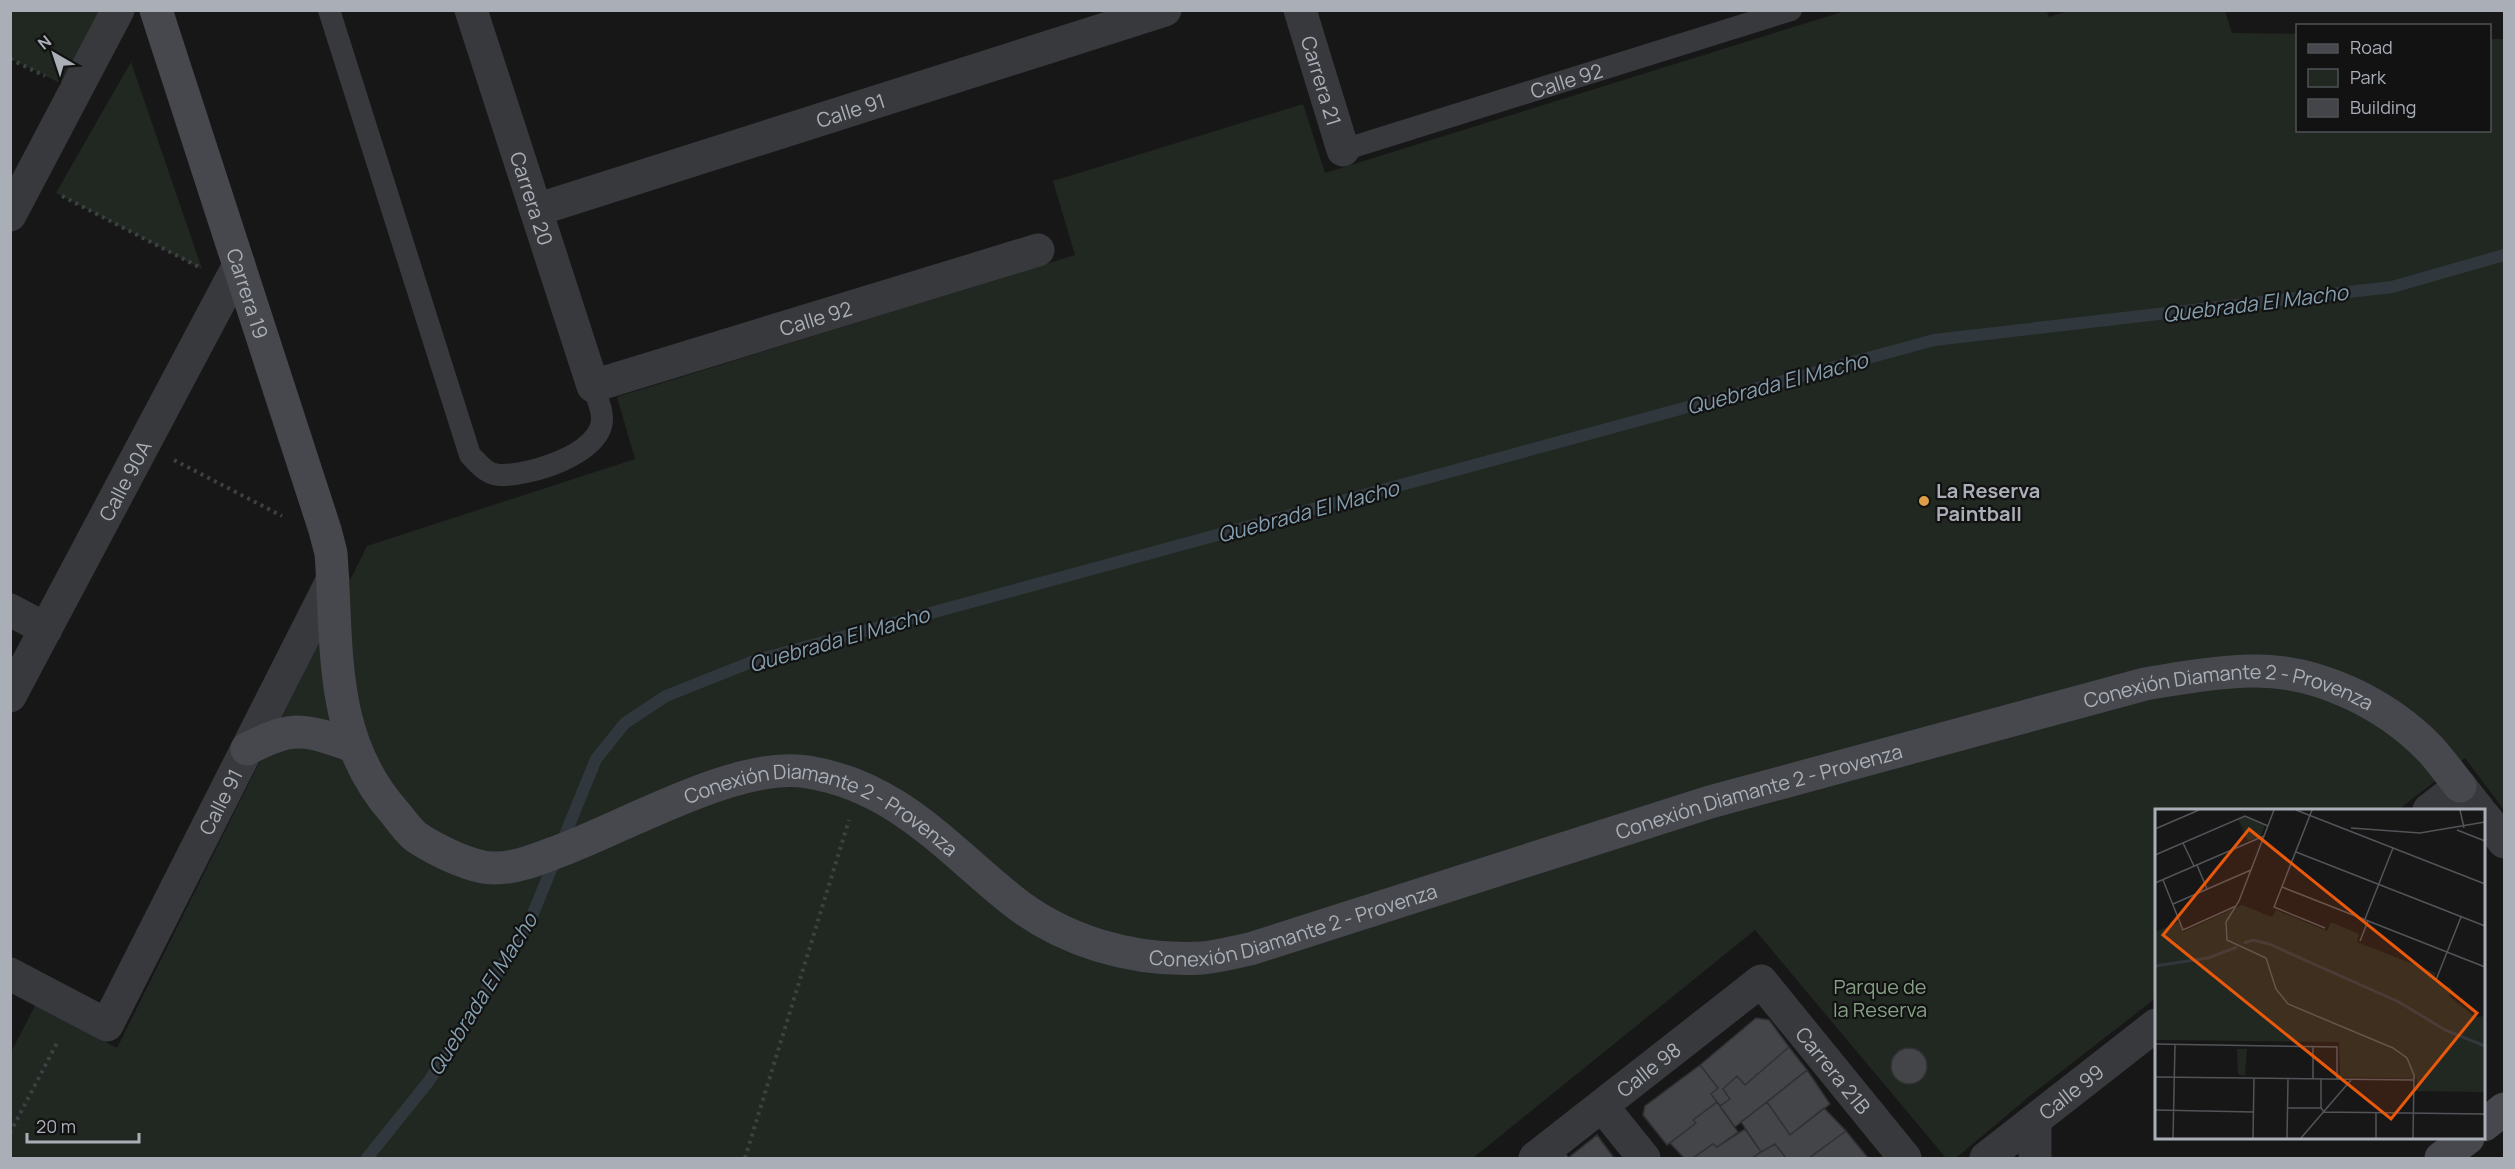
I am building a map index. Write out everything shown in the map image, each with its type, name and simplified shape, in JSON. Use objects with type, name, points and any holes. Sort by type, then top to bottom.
[{"type":"street","points":[[10,214],[118,10]]},
{"type":"street","name":"Carrera 19","points":[[156,10],[234,274],[327,540],[333,579]]},
{"type":"street","name":"Carrera 20","points":[[471,10],[593,386]]},
{"type":"street","name":"Calle 91","points":[[536,210],[1165,10]]},
{"type":"street","name":"Carrera 21","points":[[1300,10],[1343,150]]},
{"type":"street","name":"Calle 92","points":[[593,386],[1038,250]]},
{"type":"street","name":"Calle 90A","points":[[10,696],[234,274]]},
{"type":"street","name":"Calle 91","points":[[75,1008],[107,1025],[333,579]]},
{"type":"street","name":"Conexión Diamante 2 - Provenza","points":[[333,579],[341,705],[353,746],[379,796],[415,836],[459,860],[494,869],[528,862],[584,843],[721,783],[765,771],[808,772],[859,788],[905,810],[1009,898],[1043,922],[1079,939],[1118,952],[1159,957],[1203,958],[1250,949],[1755,789],[2145,684],[2192,676],[2252,671],[2288,674],[2325,683],[2365,700],[2402,724],[2431,750],[2470,798]]},
{"type":"street","points":[[10,610],[46,629]]},
{"type":"street","points":[[247,749],[281,733],[297,730],[353,746]]},
{"type":"street","points":[[2432,809],[2470,798]]},
{"type":"street","points":[[2485,817],[2505,842]]},
{"type":"street","points":[[10,974],[75,1008]]},
{"type":"street","name":"Calle 98","points":[[1535,1158],[1761,981]]},
{"type":"street","name":"Carrera 21B","points":[[1761,981],[1905,1158]]},
{"type":"street","name":"Calle 99","points":[[1986,1158],[2155,1027]]},
{"type":"street","points":[[1602,1106],[1644,1158]]},
{"type":"street","points":[[2485,1124],[2505,1109]]},
{"type":"street","points":[[2035,1120],[2035,1158]]},
{"type":"street","points":[[2441,1158],[2465,1139]]},
{"type":"lane","points":[[329,10],[470,455],[485,471],[499,475],[537,470],[577,454],[597,434],[603,418],[593,386]]},
{"type":"lane","name":"Calle 92","points":[[1343,150],[1791,10]]},
{"type":"path","points":[[29,178],[234,274]]},
{"type":"path","points":[[143,445],[327,540]]},
{"type":"path","points":[[745,1158],[859,788]]},
{"type":"path","points":[[10,1133],[75,1008]]},
{"type":"green space","name":"Parque de la Reserva","points":[[2046,10],[2049,17],[2071,10],[2225,11],[2232,33],[2296,34],[2296,132],[2491,132],[2491,39],[2504,39],[2504,810],[2465,758],[2399,809],[2155,809],[2155,999],[2031,1095],[1956,1158],[1946,1158],[1755,930],[1473,1158],[11,1158],[11,1052],[36,1004],[117,1048],[367,546],[635,459],[617,397],[1075,255],[1053,181],[1303,104],[1325,173],[1845,11]]},
{"type":"green space","points":[[10,11],[104,11],[64,85],[11,59]]},
{"type":"green space","points":[[131,62],[202,269],[56,193]]},
{"type":"building","points":[[1756,1018],[1769,1020],[1789,1047],[1745,1085],[1737,1076],[1723,1089],[1730,1099],[1720,1106],[1711,1094],[1718,1088],[1700,1065]]},
{"type":"building","points":[[1789,1047],[1807,1070],[1735,1127],[1720,1106],[1730,1099],[1723,1089],[1737,1076],[1745,1085]]},
{"type":"building","points":[[1909,1048],[1922,1053],[1927,1066],[1922,1079],[1909,1084],[1896,1079],[1891,1066],[1896,1053]]},
{"type":"building","points":[[1700,1065],[1718,1088],[1711,1094],[1717,1102],[1693,1120],[1696,1123],[1667,1145],[1643,1115],[1645,1106]]},
{"type":"building","points":[[1807,1070],[1830,1104],[1790,1135],[1767,1102]]},
{"type":"building","points":[[1717,1102],[1738,1132],[1717,1147],[1713,1144],[1693,1158],[1684,1158],[1670,1143],[1696,1123],[1693,1120]]},
{"type":"building","points":[[1767,1102],[1790,1135],[1824,1108],[1846,1131],[1809,1158],[1786,1158],[1775,1144],[1761,1152],[1741,1122]]},
{"type":"building","points":[[1745,1129],[1761,1152],[1752,1158],[1693,1158],[1713,1144],[1717,1147]]},
{"type":"building","points":[[1846,1131],[1868,1158],[1809,1158]]},
{"type":"building","points":[[1597,1135],[1614,1158],[1568,1158]]},
{"type":"building","points":[[1775,1144],[1786,1158],[1752,1158],[1761,1152]]},
{"type":"waterway","name":"Quebrada El Macho","points":[[367,1158],[429,1081],[530,921],[596,759],[625,723],[666,696],[754,661],[1934,340],[2392,287],[2504,255]]},
{"type":"place","name":"La Reserva Paintball","points":[[1924,501]]}]
